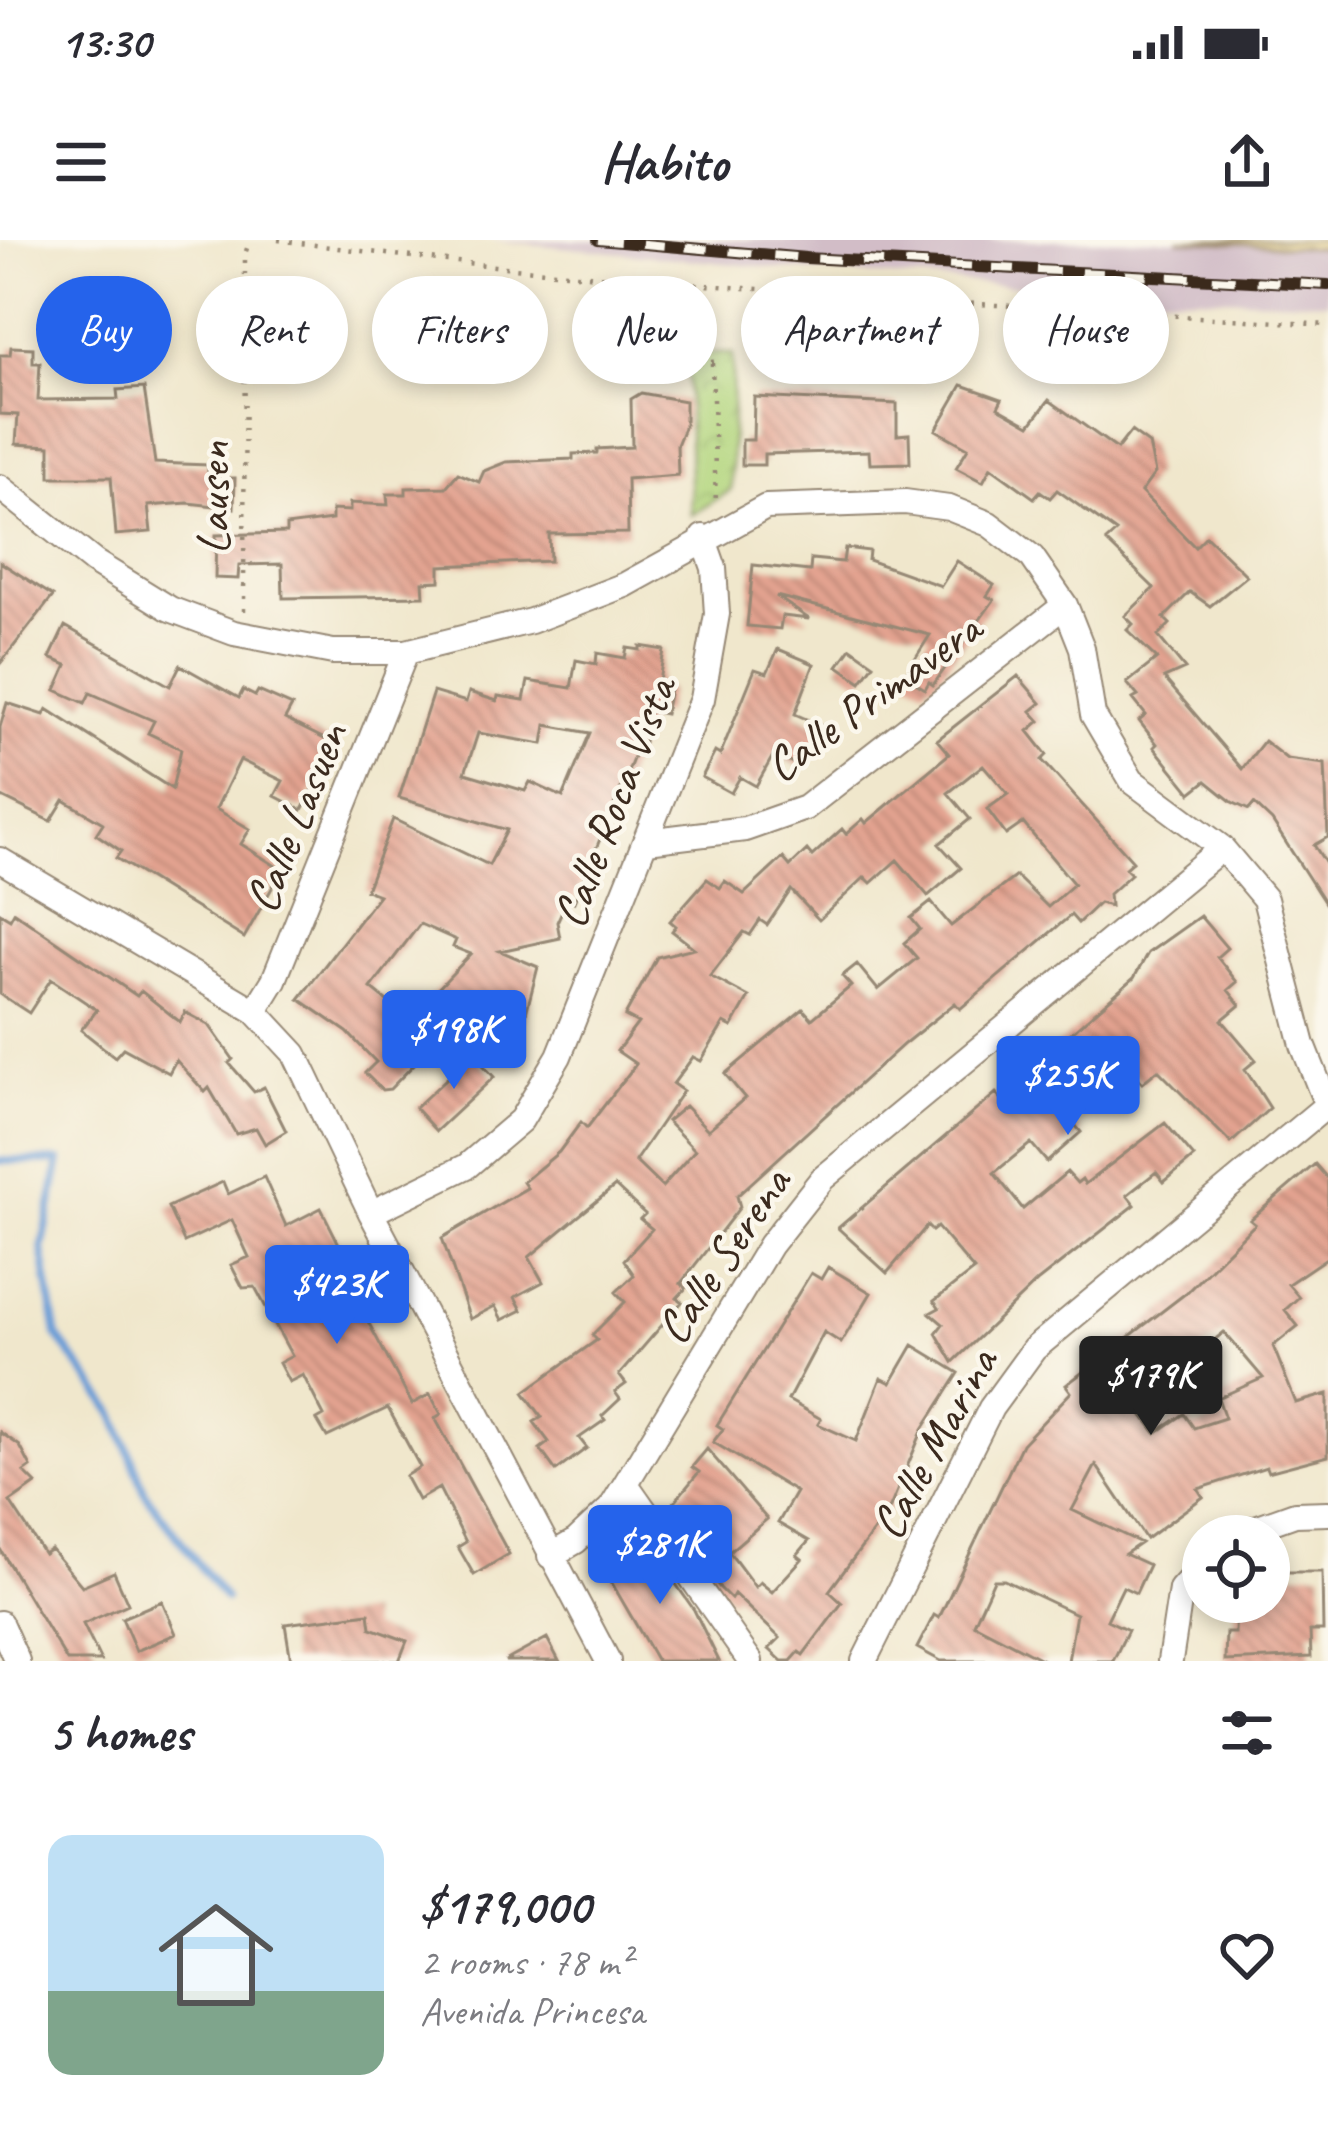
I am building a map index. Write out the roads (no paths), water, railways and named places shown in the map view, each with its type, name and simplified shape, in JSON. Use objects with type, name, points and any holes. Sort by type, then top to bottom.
[{"type":"street","points":[[0,487],[94,562],[170,608],[234,633],[333,652],[406,652],[531,621],[625,585],[710,533],[766,507],[905,502],[949,508],[989,524],[1032,557],[1065,604],[1082,648],[1093,715],[1132,781],[1222,848],[1264,899],[1303,1045],[1327,1107]]},
{"type":"street","name":"Calle Roca Vista","points":[[371,1213],[467,1166],[521,1120],[560,1056],[702,699],[718,614],[710,533]]},
{"type":"street","name":"Calle Primavera","points":[[646,841],[745,829],[806,808],[1065,604]]},
{"type":"street","name":"Calle Lasuen","points":[[255,1011],[274,980],[406,652]]},
{"type":"street","name":"Calle Serena","points":[[550,1556],[611,1508],[770,1245],[823,1179],[1222,848]]},
{"type":"street","points":[[0,860],[255,1011],[295,1054],[371,1213],[608,1661]]},
{"type":"street","name":"Calle Marina","points":[[864,1661],[991,1408],[1034,1349],[1327,1107]]},
{"type":"street","points":[[626,1484],[750,1661]]},
{"type":"street","points":[[1290,1516],[1328,1514]]},
{"type":"street","points":[[1170,1661],[1182,1586]]},
{"type":"street","points":[[0,1624],[17,1661]]},
{"type":"waterway","points":[[0,1161],[60,1161],[42,1249],[57,1336],[114,1413],[146,1495],[225,1599]]},
{"type":"railway","points":[[598,240],[806,258],[1328,285]]}]
